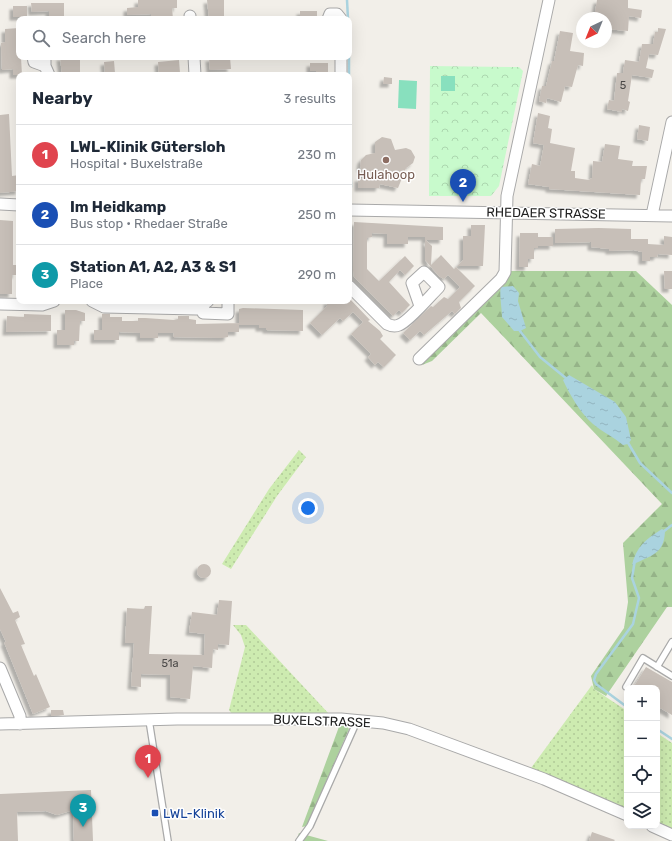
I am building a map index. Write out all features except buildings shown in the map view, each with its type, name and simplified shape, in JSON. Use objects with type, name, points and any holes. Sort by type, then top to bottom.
[{"type":"street","points":[[419,359],[501,279],[505,272],[506,196],[549,0]]},
{"type":"street","points":[[329,16],[330,14],[337,14],[339,16]]},
{"type":"street","points":[[34,60],[34,62],[46,66]]},
{"type":"street","points":[[194,60],[195,72]]},
{"type":"street","points":[[340,60],[341,72]]},
{"type":"street","points":[[652,215],[672,122]]},
{"type":"street","points":[[0,204],[16,205]]},
{"type":"street","name":"RHEDAER STRASSE","points":[[352,210],[672,216]]},
{"type":"street","points":[[352,289],[387,324],[394,327],[400,325],[420,306]]},
{"type":"street","points":[[0,304],[45,304]]},
{"type":"street","points":[[98,304],[104,307],[189,309],[197,309],[203,304]]},
{"type":"street","points":[[205,304],[203,313],[228,314],[228,304]]},
{"type":"street","points":[[0,668],[20,716],[20,724]]},
{"type":"street","name":"BUXELSTRASSE","points":[[0,724],[149,720],[281,719],[383,723],[409,729],[544,779],[624,814]]},
{"type":"street","points":[[659,829],[672,835]]},
{"type":"lane","points":[[657,667],[672,642]]},
{"type":"lane","points":[[627,685],[643,658],[672,676]]},
{"type":"lane","points":[[149,720],[168,841]]},
{"type":"lane","points":[[299,841],[310,826],[357,721]]},
{"type":"green space","points":[[430,66],[519,67],[523,71],[499,186],[491,196],[429,196]]},
{"type":"green space","points":[[441,76],[455,76],[455,91],[441,91]]},
{"type":"green space","points":[[399,80],[417,81],[416,109],[398,108]]},
{"type":"green space","points":[[511,271],[636,271],[672,305],[672,607],[667,607],[606,696],[594,689],[591,676],[624,628],[628,602],[623,543],[662,504],[481,313],[432,361],[422,365],[428,356]]},
{"type":"green space","points":[[299,450],[306,457],[277,496],[231,569],[222,564],[269,489]]},
{"type":"green space","points":[[233,625],[246,625],[330,715],[232,714],[229,710],[245,647],[241,635]]},
{"type":"green space","points":[[592,685],[594,689],[624,709],[624,809],[531,768]]},
{"type":"green space","points":[[340,724],[346,725],[349,729],[307,826],[302,827]]},
{"type":"green space","points":[[660,735],[672,743],[672,830],[660,824]]},
{"type":"green space","points":[[299,833],[328,841],[296,841]]},
{"type":"water","points":[[513,286],[519,293],[518,301],[526,328],[520,331],[514,331],[502,317],[500,297],[501,287]]},
{"type":"water","points":[[569,375],[615,402],[626,417],[631,440],[628,444],[623,445],[588,420],[572,398],[563,380]]},
{"type":"water","points":[[662,529],[665,531],[664,539],[659,550],[651,556],[632,565],[636,553],[642,544]]},
{"type":"waterway","points":[[347,0],[348,16]]},
{"type":"waterway","points":[[349,60],[349,72]]},
{"type":"waterway","points":[[520,331],[540,357],[567,379]]},
{"type":"waterway","points":[[627,441],[640,463],[672,493]]},
{"type":"waterway","points":[[663,532],[672,525]]},
{"type":"waterway","points":[[624,705],[596,684],[594,680],[596,674],[633,624],[639,598],[632,578],[635,560]]},
{"type":"waterway","points":[[660,731],[672,739]]},
{"type":"place","name":"Hulahoop","points":[[386,160]]},
{"type":"place","name":"Im Heidkamp","points":[[463,202]]},
{"type":"place","name":"LWL-Klinik Gütersloh","points":[[148,778]]},
{"type":"place","name":"LWL-Klinik","points":[[155,813]]},
{"type":"place","name":"Station A1, A2, A3 & S1","points":[[83,827]]}]
